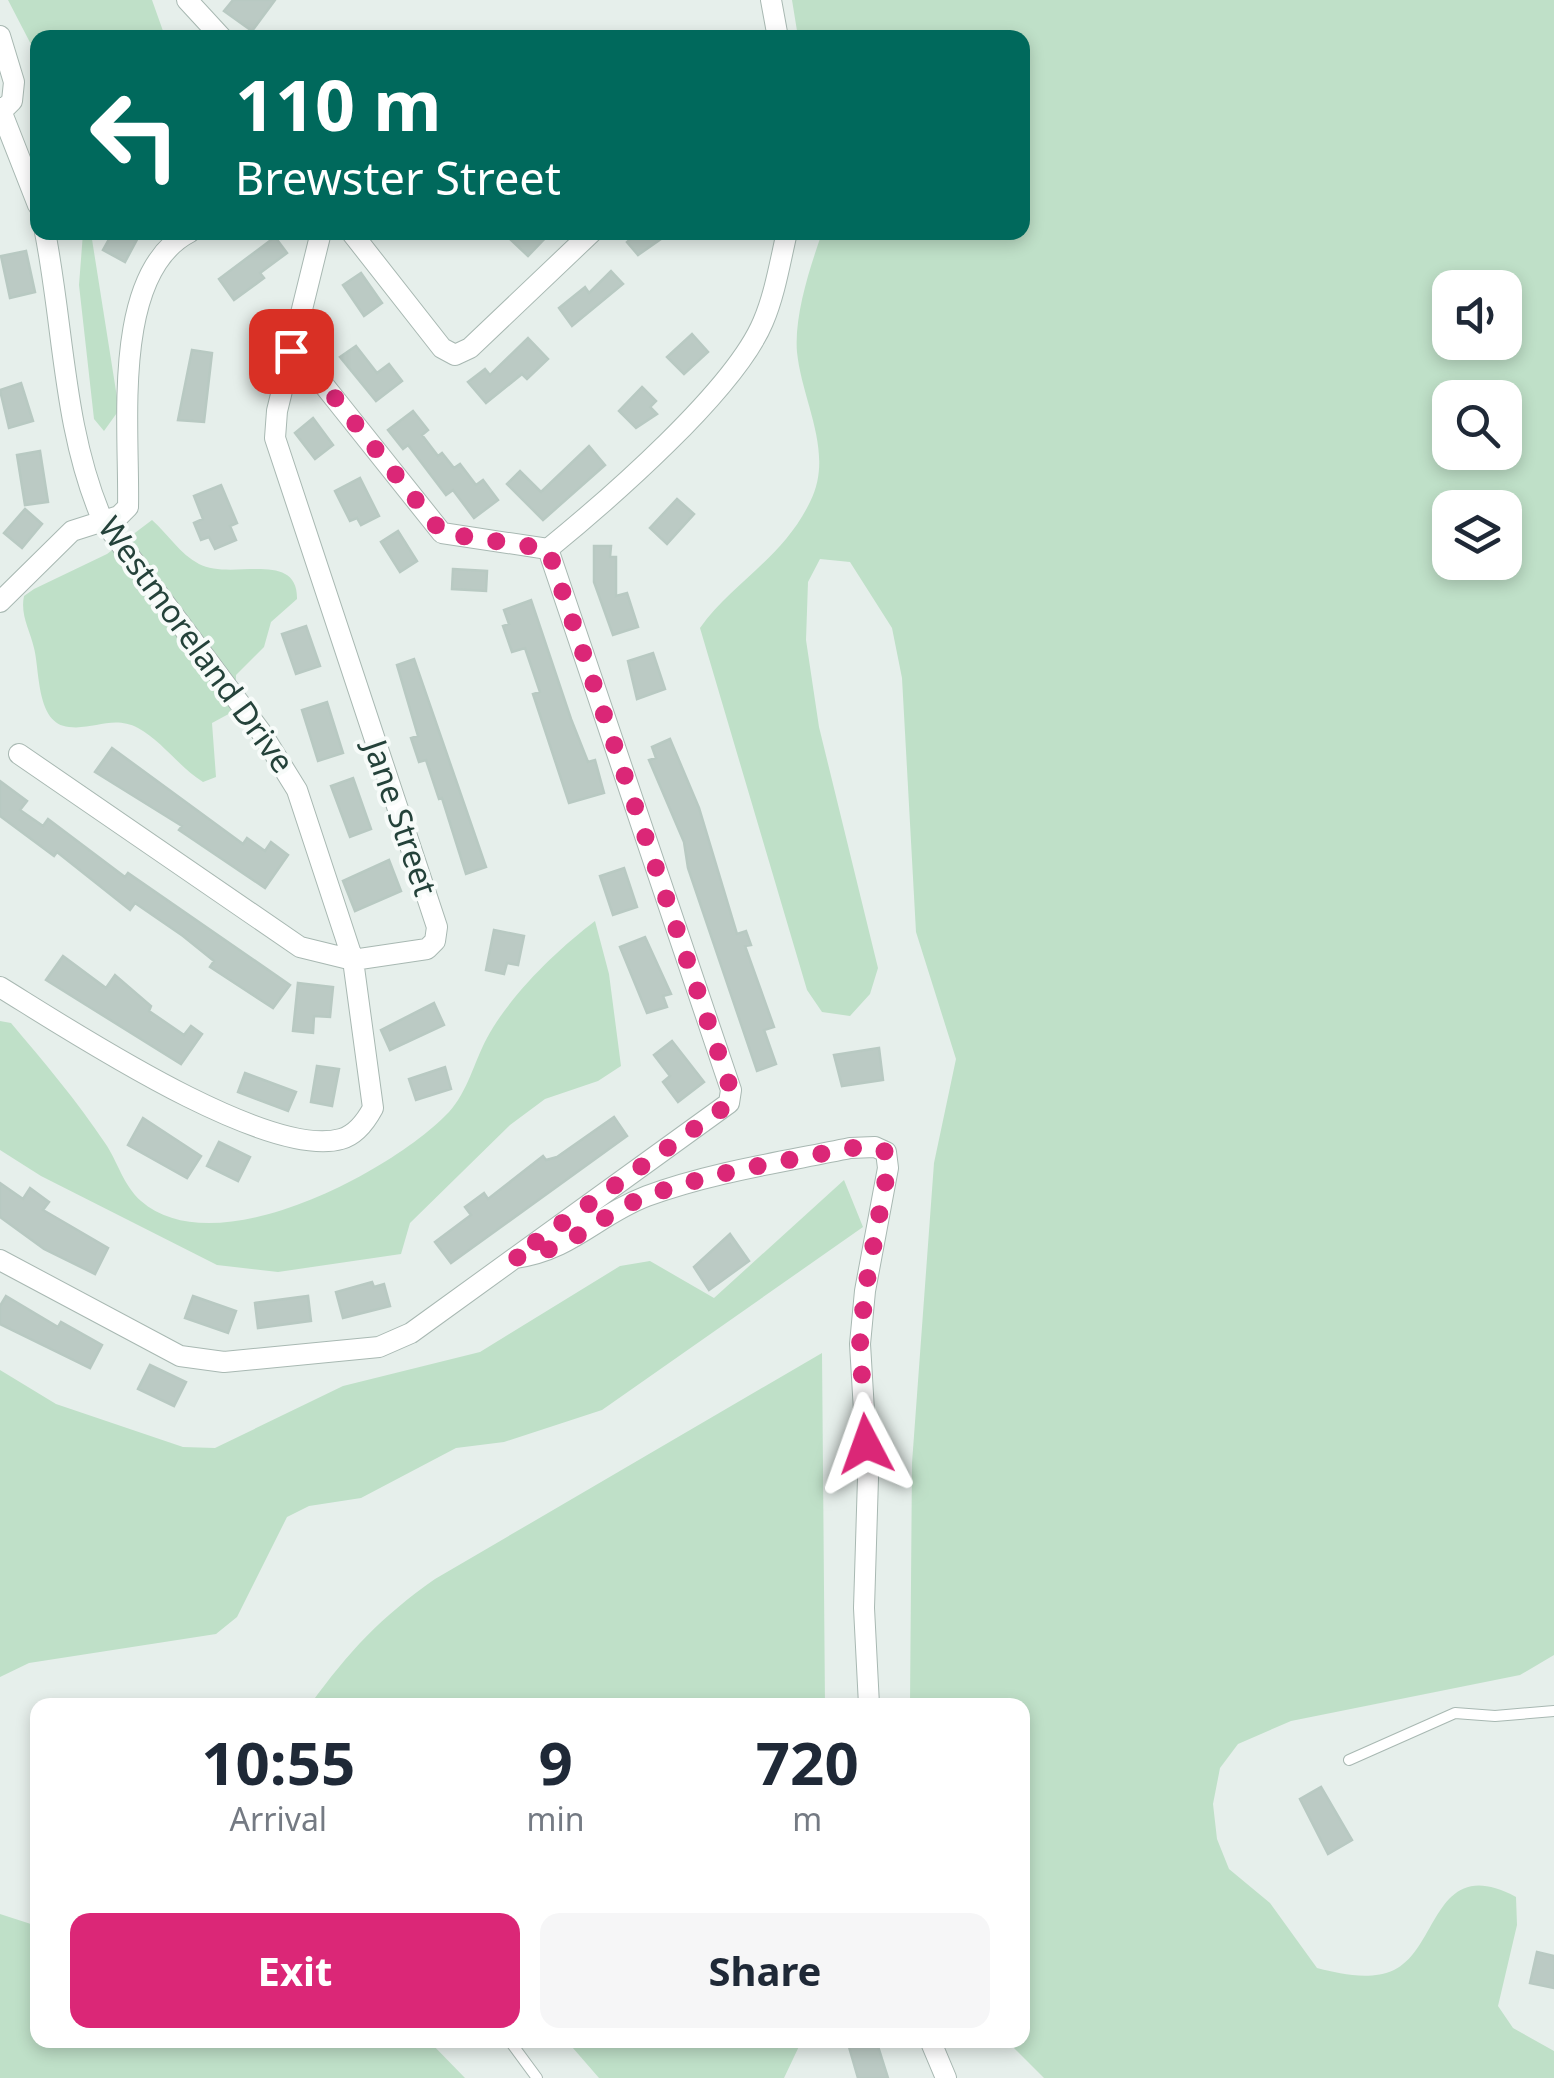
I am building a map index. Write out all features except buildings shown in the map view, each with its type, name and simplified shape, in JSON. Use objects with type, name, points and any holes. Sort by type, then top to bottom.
[{"type":"street","points":[[187,0],[215,30]]},
{"type":"street","points":[[771,0],[777,30]]},
{"type":"street","points":[[0,36],[14,82],[12,101],[0,111],[30,184]]},
{"type":"street","name":"Westmoreland Drive","points":[[0,987],[220,1113],[270,1133],[313,1141],[341,1139],[360,1127],[373,1108],[353,960],[298,790],[282,762],[102,519],[86,481],[71,422],[46,240]]},
{"type":"street","points":[[2,595],[72,532],[120,516],[128,507],[128,377],[145,284],[154,262],[180,240]]},
{"type":"street","name":"Jane Street","points":[[19,754],[300,947],[353,960],[427,950],[435,941],[438,927],[283,473],[275,438],[291,351],[319,240]]},
{"type":"street","points":[[357,240],[442,348],[455,355],[470,348],[584,240]]},
{"type":"street","points":[[548,549],[702,406],[735,367],[762,323],[785,240]]},
{"type":"street","points":[[291,351],[324,384],[442,533],[548,549]]},
{"type":"street","points":[[0,1260],[180,1356],[224,1362],[379,1347],[412,1333],[729,1104],[731,1090],[548,549]]},
{"type":"street","points":[[513,1258],[546,1254],[641,1198],[682,1184],[850,1148],[875,1147],[886,1152],[888,1168],[865,1291],[860,1344],[868,1478],[864,1608],[869,1698]]},
{"type":"street","points":[[933,2048],[946,2078]]},
{"type":"lane","points":[[1348,1760],[1454,1713],[1495,1716],[1554,1711]]},
{"type":"lane","points":[[515,2048],[538,2078]]},
{"type":"green space","points":[[8,0],[152,0],[163,30],[30,30],[30,42]]},
{"type":"green space","points":[[792,0],[1554,0],[1554,1655],[1520,1675],[1291,1721],[1238,1744],[1220,1768],[1213,1804],[1217,1839],[1229,1869],[1270,1903],[1317,1968],[1356,1975],[1394,1970],[1421,1944],[1453,1895],[1469,1887],[1489,1887],[1516,1897],[1517,1925],[1498,2006],[1513,2028],[1554,2051],[1554,2078],[1044,2078],[1014,2048],[1030,2048],[1030,1698],[910,1698],[912,1463],[934,1163],[956,1059],[916,932],[902,678],[892,628],[850,562],[820,559],[808,582],[806,640],[819,727],[878,968],[870,994],[850,1016],[822,1012],[807,990],[700,628],[786,539],[817,484],[818,446],[797,352],[804,292],[820,240],[1030,240],[1030,30],[797,30]]},
{"type":"green space","points":[[82,240],[92,240],[119,410],[104,431],[94,419],[79,285]]},
{"type":"green space","points":[[152,520],[199,564],[228,570],[275,570],[294,584],[297,599],[271,622],[264,647],[236,675],[236,710],[212,723],[216,777],[203,782],[155,740],[129,724],[69,727],[50,717],[41,695],[34,648],[24,616],[24,596],[107,554]]},
{"type":"green space","points":[[595,921],[609,974],[621,1066],[598,1081],[545,1099],[510,1125],[410,1223],[401,1254],[278,1272],[217,1265],[41,1176],[0,1150],[0,1021],[11,1023],[72,1097],[141,1201],[173,1218],[212,1223],[256,1217],[301,1203],[346,1184],[387,1160],[449,1112],[508,1006],[550,959]]},
{"type":"green space","points":[[844,1180],[863,1227],[602,1410],[504,1442],[456,1448],[361,1498],[309,1506],[287,1517],[237,1617],[216,1634],[29,1663],[0,1677],[0,1370],[56,1404],[183,1447],[215,1448],[343,1386],[480,1352],[620,1266],[650,1261],[714,1298]]},
{"type":"green space","points":[[822,1353],[825,1698],[315,1698],[367,1636],[435,1579]]},
{"type":"green space","points":[[0,1914],[30,1924],[30,2048],[436,2048],[465,2078],[0,2078]]},
{"type":"green space","points":[[573,2048],[798,2048],[784,2078],[599,2078]]},
{"type":"route","points":[[291,351],[324,384],[442,533],[548,549],[731,1090],[729,1104],[513,1258],[546,1254],[641,1198],[682,1184],[850,1148],[875,1147],[886,1152],[888,1168],[865,1291],[860,1344],[866,1444]]}]
